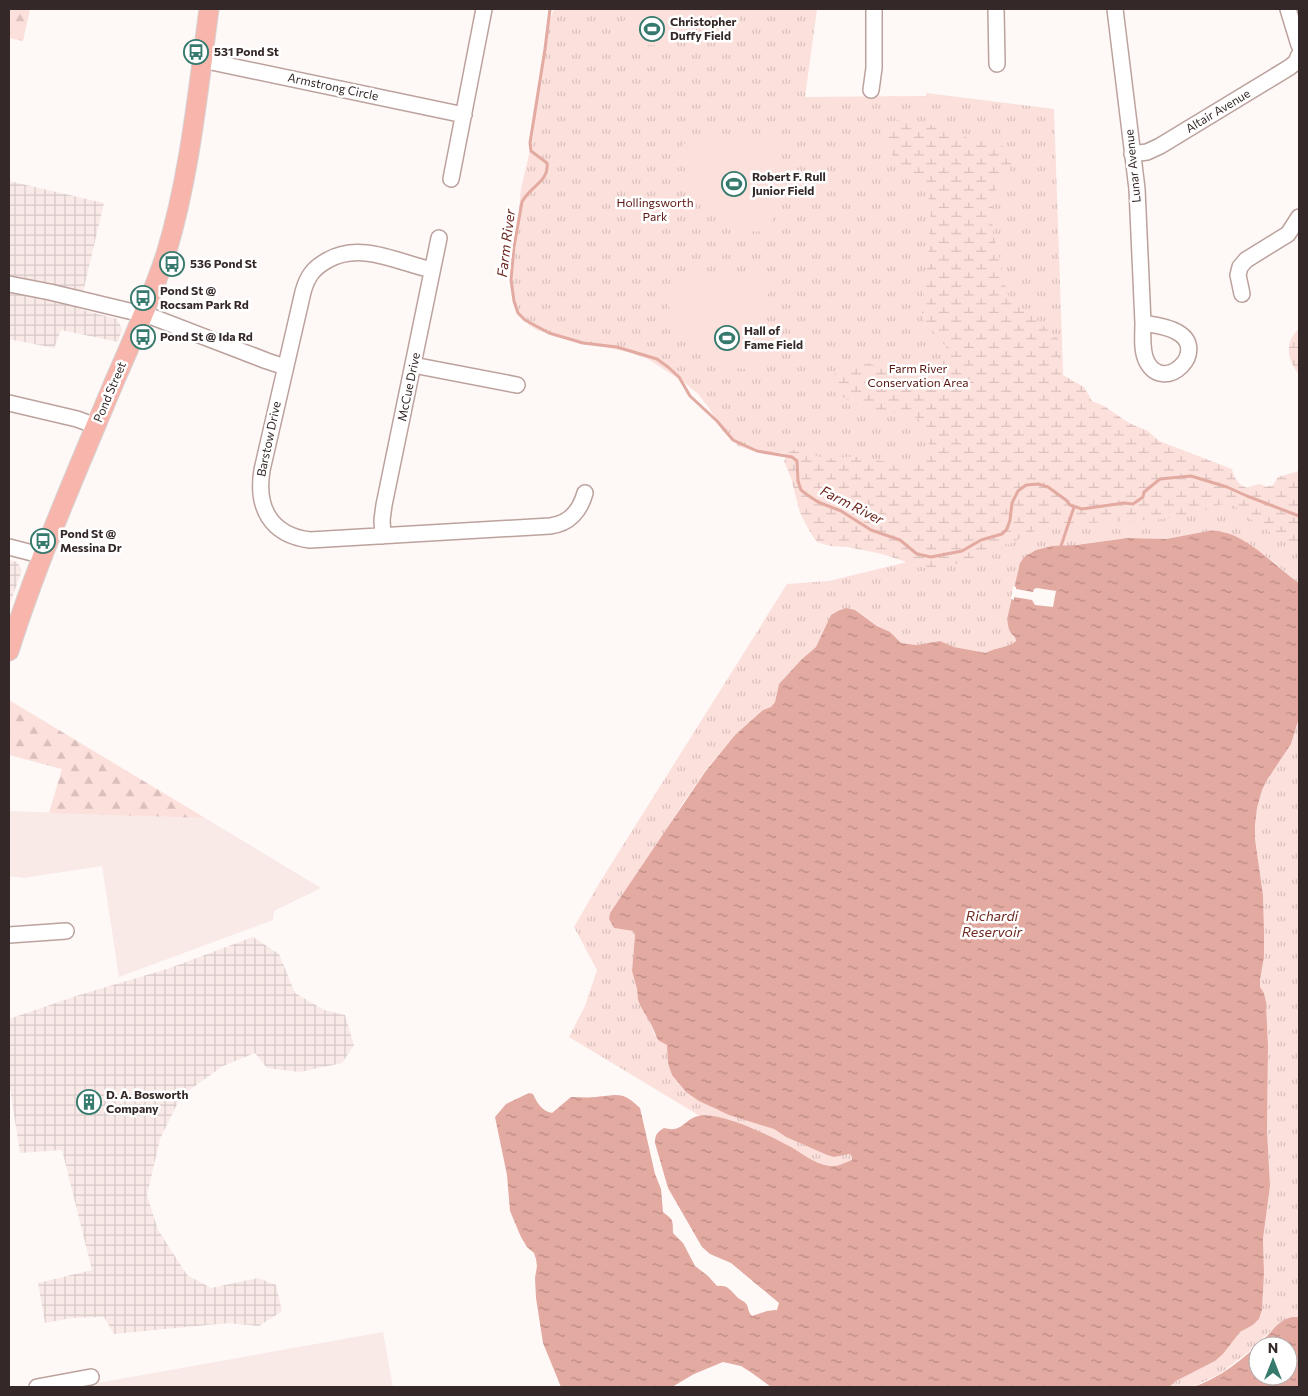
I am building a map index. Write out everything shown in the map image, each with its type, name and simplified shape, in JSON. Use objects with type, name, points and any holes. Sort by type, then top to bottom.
[{"type":"main road","name":"Pond Street","points":[[9,651],[44,556],[165,256],[179,204],[209,9]]},
{"type":"street","points":[[451,179],[484,9]]},
{"type":"street","points":[[871,90],[874,68],[874,9]]},
{"type":"street","points":[[996,9],[997,64]]},
{"type":"street","name":"Lunar Avenue","points":[[1114,9],[1138,199],[1143,323]]},
{"type":"street","points":[[1288,9],[1299,54]]},
{"type":"street","name":"Altair Avenue","points":[[1132,154],[1147,152],[1160,146],[1290,67],[1299,54]]},
{"type":"street","name":"Armstrong Circle","points":[[202,60],[464,115]]},
{"type":"street","points":[[1242,294],[1238,275],[1240,267],[1246,260],[1288,234],[1299,218]]},
{"type":"street","name":"McCue Drive","points":[[383,536],[383,512],[439,238]]},
{"type":"street","name":"Barstow Drive","points":[[432,270],[359,252],[339,255],[320,264],[311,273],[305,285],[285,366],[261,477],[260,492],[266,513],[280,529],[301,539],[319,540],[383,536],[563,524],[573,516],[581,505],[585,493]]},
{"type":"street","points":[[9,284],[143,314],[266,362],[285,366]]},
{"type":"street","points":[[413,365],[517,386]]},
{"type":"street","points":[[9,403],[77,419],[96,426]]},
{"type":"street","points":[[9,547],[44,556]]},
{"type":"street","points":[[9,935],[66,931]]},
{"type":"street","points":[[37,1387],[91,1377]]},
{"type":"shaded area","points":[[9,181],[104,203],[79,309],[117,319],[122,329],[118,342],[61,330],[54,348],[9,339]]},
{"type":"shaded area","points":[[9,560],[17,562],[22,570],[9,606]]},
{"type":"shaded area","points":[[9,811],[205,818],[321,888],[274,911],[273,920],[119,977],[102,866],[23,878],[9,876]]},
{"type":"shaded area","points":[[253,937],[279,954],[295,993],[324,1010],[345,1015],[354,1045],[342,1063],[300,1072],[267,1068],[255,1053],[223,1066],[181,1096],[160,1139],[147,1195],[158,1230],[187,1275],[211,1288],[258,1278],[276,1285],[282,1311],[259,1326],[228,1323],[114,1334],[104,1317],[71,1318],[45,1323],[38,1283],[92,1270],[62,1150],[20,1153],[9,1082],[9,1019],[79,995],[167,969]]},
{"type":"shaded area","points":[[383,1332],[393,1387],[75,1387]]},
{"type":"green space","points":[[9,9],[30,9],[23,41],[9,38]]},
{"type":"green space","points":[[554,9],[817,9],[805,97],[926,96],[926,93],[1054,109],[1068,516],[1149,515],[1259,484],[1299,498],[1299,583],[1266,556],[1234,536],[1203,532],[1166,539],[1128,538],[1036,550],[1024,557],[1020,563],[1007,619],[1008,627],[1016,641],[986,653],[954,647],[940,641],[916,645],[901,643],[889,632],[855,610],[821,638],[816,647],[779,684],[775,702],[771,707],[763,710],[735,735],[705,771],[659,843],[610,913],[609,919],[614,928],[633,931],[635,935],[632,971],[638,1000],[651,1024],[654,1034],[667,1045],[672,1074],[686,1092],[715,1109],[774,1129],[786,1137],[827,1155],[834,1157],[850,1154],[852,1160],[839,1165],[830,1166],[818,1163],[757,1130],[721,1119],[700,1116],[569,1037],[585,1006],[597,970],[574,927],[600,882],[787,584],[829,581],[924,558],[800,461],[784,453],[753,451],[738,446],[723,431],[698,394],[685,383],[648,359],[628,352],[583,343],[537,330],[529,325],[518,312],[514,301],[512,284],[521,189],[533,137],[537,91],[545,53],[546,28]]},
{"type":"green space","name":"Christopher Duffy Field","points":[[633,9],[669,9],[688,26],[676,41],[661,45],[643,45],[629,41],[616,31]]},
{"type":"green space","points":[[904,119],[940,127],[967,138],[998,143],[1007,149],[1012,156],[1012,163],[1008,173],[997,187],[993,200],[993,233],[1008,295],[1058,339],[1060,349],[1058,366],[1061,374],[1084,387],[1092,401],[1104,406],[1129,423],[1148,431],[1159,441],[1232,469],[1234,477],[1242,486],[1253,489],[1273,485],[1278,477],[1299,471],[1299,551],[1243,514],[1236,507],[1226,504],[1204,511],[1155,520],[1060,524],[1042,527],[987,556],[940,568],[928,569],[882,554],[848,547],[830,546],[817,542],[800,513],[791,478],[784,461],[790,451],[798,449],[823,458],[858,457],[905,464],[922,462],[928,457],[929,444],[927,432],[920,421],[909,415],[882,412],[847,400],[835,389],[832,376],[849,365],[864,363],[899,376],[918,378],[937,369],[945,357],[946,347],[922,318],[931,207],[927,192],[919,182],[908,175],[890,152],[887,143],[888,130],[894,121]]},
{"type":"green space","name":"Robert F. Rull Junior Field","points":[[742,134],[772,134],[779,142],[778,175],[770,231],[747,231],[717,216],[694,191],[686,171],[683,144]]},
{"type":"green space","name":"Hall of Fame Field","points":[[672,271],[762,276],[769,284],[759,370],[721,367],[708,359],[674,316],[668,305]]},
{"type":"green space","points":[[1299,329],[1299,374],[1292,363],[1289,345],[1294,334]]},
{"type":"green space","points":[[9,700],[205,818],[49,813],[62,769],[9,755]]},
{"type":"green space","points":[[1299,718],[1299,1370],[1298,1336],[1285,1336],[1279,1323],[1266,1336],[1248,1336],[1248,1352],[1218,1375],[1192,1387],[1169,1387],[1176,1381],[1215,1361],[1240,1332],[1253,1325],[1259,1319],[1262,1310],[1263,1239],[1270,1186],[1267,1130],[1268,1046],[1266,1002],[1260,987],[1264,957],[1263,895],[1255,839],[1255,825],[1262,790],[1291,744]]},
{"type":"water","name":"Richardi Reservoir","points":[[1220,531],[1242,540],[1262,553],[1299,583],[1299,718],[1291,744],[1262,790],[1255,825],[1255,839],[1263,895],[1264,957],[1260,987],[1266,1002],[1268,1046],[1267,1130],[1270,1186],[1263,1239],[1264,1273],[1262,1310],[1259,1319],[1253,1325],[1240,1332],[1215,1361],[1176,1381],[1169,1387],[771,1387],[741,1366],[723,1362],[694,1374],[672,1387],[561,1387],[543,1343],[536,1298],[536,1259],[534,1253],[527,1247],[521,1237],[510,1211],[507,1175],[495,1117],[506,1104],[529,1093],[533,1094],[543,1108],[552,1113],[571,1097],[620,1095],[629,1099],[640,1108],[655,1174],[661,1189],[663,1212],[672,1220],[673,1233],[683,1243],[695,1266],[717,1286],[726,1287],[745,1302],[752,1316],[777,1310],[779,1303],[731,1263],[710,1254],[702,1247],[668,1188],[655,1143],[657,1134],[664,1128],[675,1129],[698,1116],[712,1116],[755,1129],[824,1165],[836,1166],[852,1160],[850,1154],[834,1157],[827,1155],[786,1137],[774,1129],[729,1115],[699,1101],[686,1092],[672,1075],[668,1063],[667,1045],[658,1040],[638,1000],[632,971],[635,935],[633,931],[614,928],[609,919],[610,913],[705,772],[735,735],[763,710],[771,707],[775,702],[779,684],[816,647],[831,615],[838,611],[846,608],[855,610],[877,626],[890,632],[901,643],[916,645],[940,641],[954,647],[986,653],[1016,641],[1009,630],[1007,619],[1020,563],[1024,557],[1036,550],[1052,546],[1076,545],[1128,538],[1166,539],[1203,532]]},
{"type":"water","points":[[1292,1317],[1299,1317],[1299,1387],[1192,1387],[1202,1384],[1222,1373],[1248,1353],[1248,1386],[1298,1386],[1298,1336],[1266,1336],[1283,1321]]},
{"type":"pier","points":[[1013,586],[1016,589],[1033,592],[1037,588],[1056,591],[1053,607],[1035,605],[1032,600],[1014,597],[1014,600],[1011,599]]},
{"type":"waterway","name":"Farm River","points":[[550,9],[530,143],[531,151],[547,163],[547,169],[542,179],[522,202],[514,247],[511,280],[518,313],[525,320],[549,333],[583,343],[617,347],[657,359],[679,377],[690,396],[717,421],[733,440],[757,451],[792,457],[797,461],[798,481],[801,490],[806,494],[818,502],[841,511],[871,530],[900,540],[917,554],[931,557],[962,551],[981,540],[1002,534],[1007,529],[1010,520],[1012,503],[1018,491],[1026,485],[1038,484],[1048,487],[1070,505],[1082,509],[1124,503],[1133,504],[1143,497],[1144,492],[1160,479],[1191,476],[1227,487],[1299,516]]},
{"type":"waterway","points":[[1061,546],[1074,507]]},
{"type":"place","name":"Christopher Duffy Field","points":[[652,29]]},
{"type":"place","name":"531 Pond St","points":[[196,52]]},
{"type":"place","name":"Robert F. Rull Junior Field","points":[[734,184]]},
{"type":"place","name":"536 Pond St","points":[[172,264]]},
{"type":"place","name":"Pond St @ Rocsam Park Rd","points":[[143,298]]},
{"type":"place","name":"Pond St @ Ida Rd","points":[[143,337]]},
{"type":"place","name":"Hall of Fame Field","points":[[727,338]]},
{"type":"place","name":"Pond St @ Messina Dr","points":[[43,541]]},
{"type":"place","name":"D. A. Bosworth Company","points":[[89,1102]]},
{"type":"park label","name":"Hollingsworth Park","points":[[655,210]]},
{"type":"park label","name":"Farm River Conservation Area","points":[[918,376]]}]
